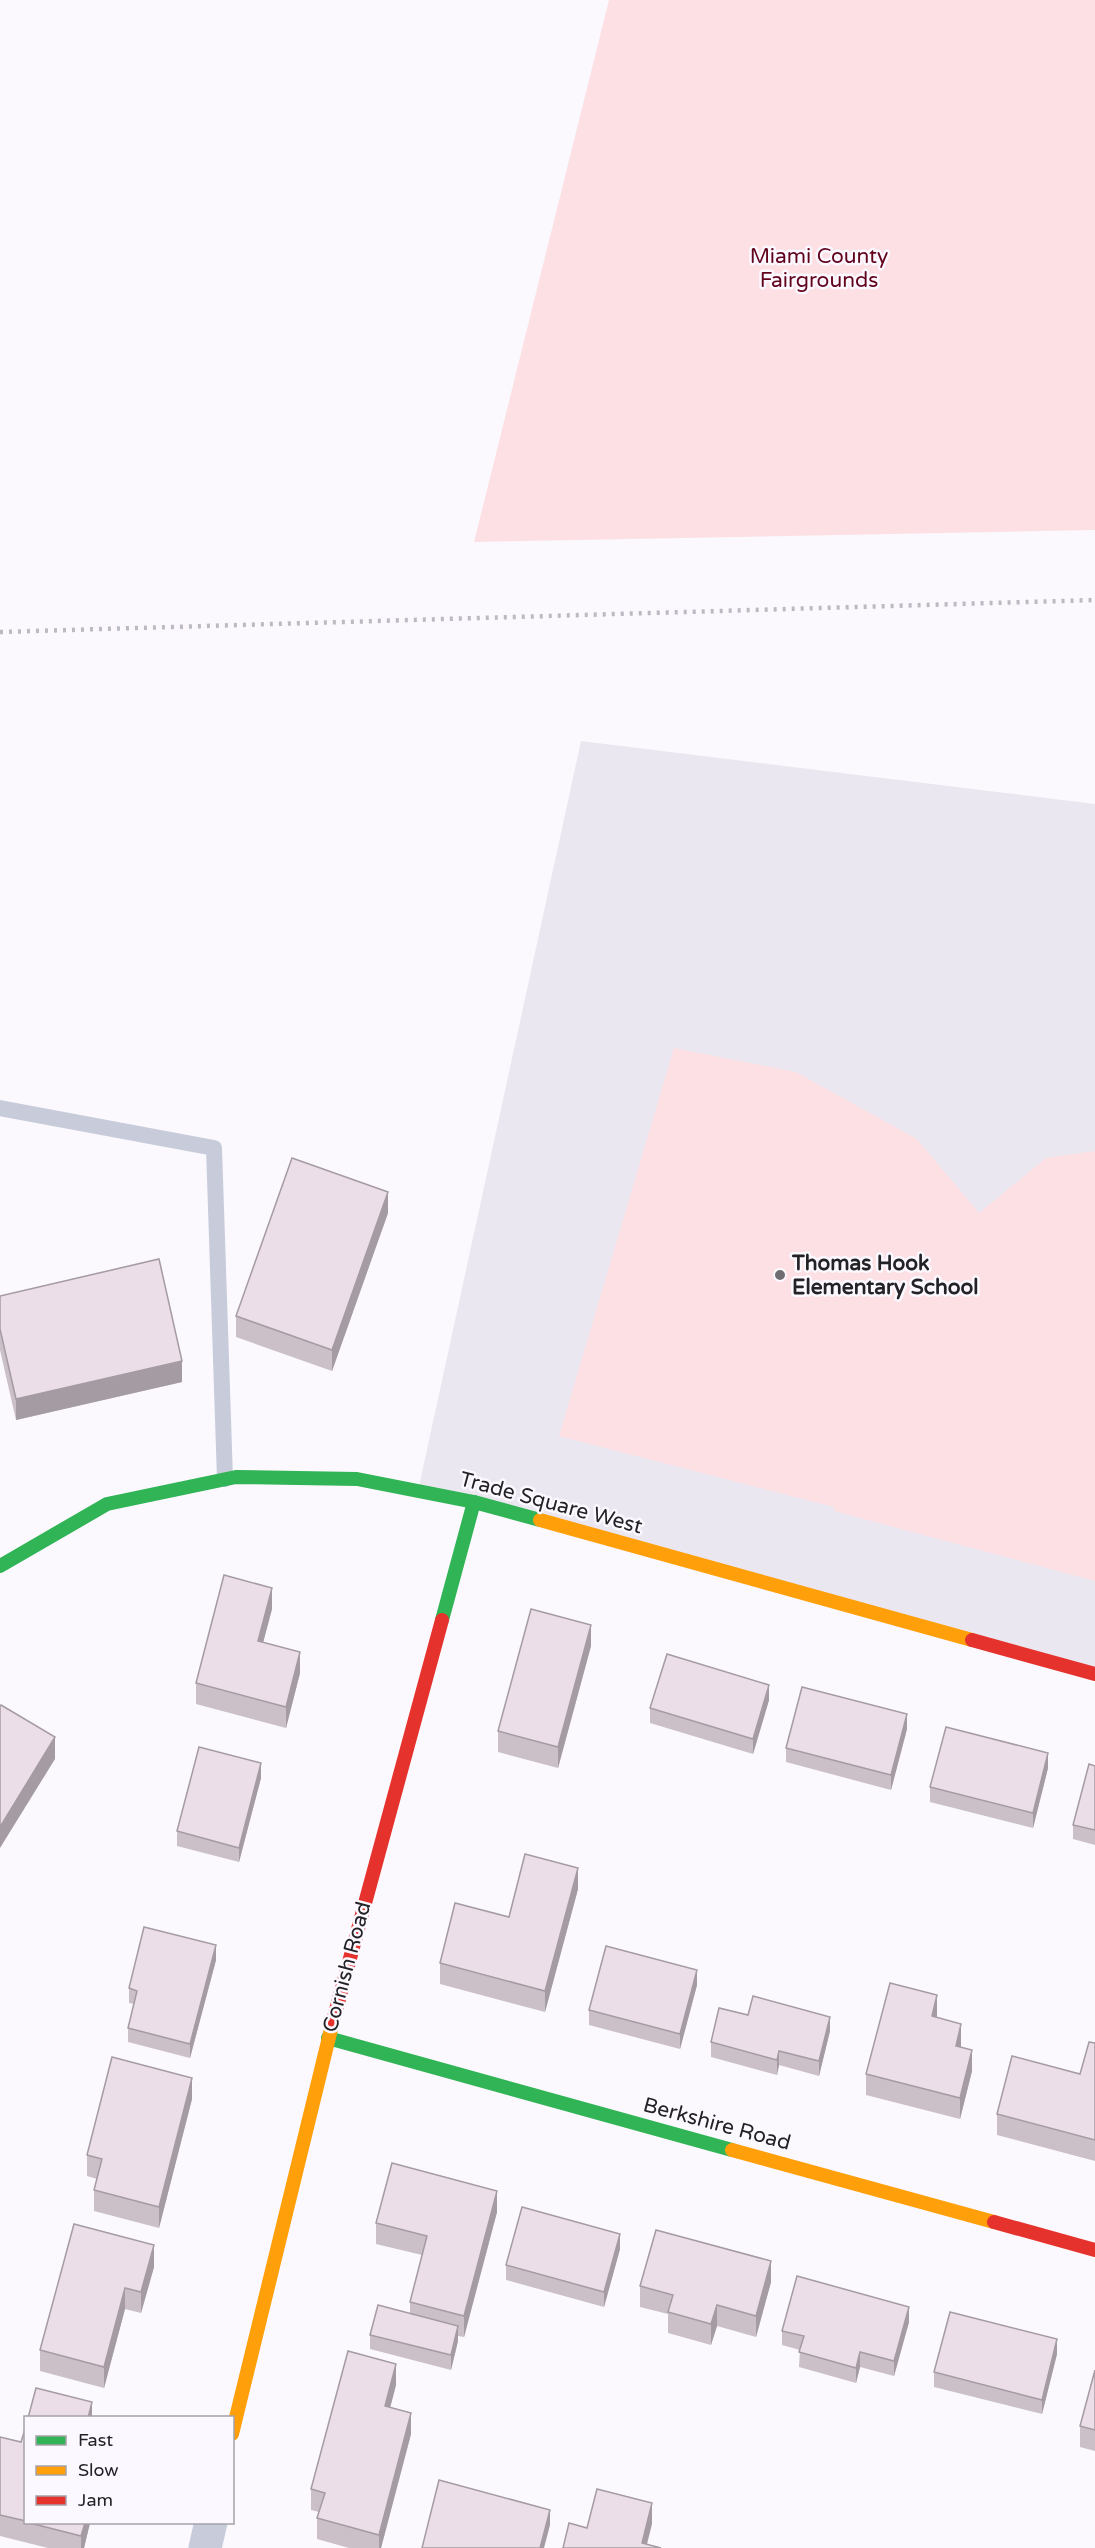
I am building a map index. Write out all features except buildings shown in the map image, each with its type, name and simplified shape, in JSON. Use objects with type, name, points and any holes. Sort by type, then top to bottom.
[{"type":"street","name":"Trade Square West","points":[[0,1566],[107,1504],[225,1479],[357,1479],[474,1502],[1095,1674]]},
{"type":"street","name":"Cornish Road","points":[[234,2426],[328,2038],[474,1502]]},
{"type":"street","name":"Berkshire Road","points":[[328,2038],[1095,2250]]},
{"type":"street","points":[[205,2548],[211,2524]]},
{"type":"lane","points":[[0,1108],[214,1148],[225,1479]]},
{"type":"shaded area","name":"Thomas Hook Elementary School","points":[[581,741],[1095,804],[1095,1674],[418,1491]]},
{"type":"green space","name":"Miami County Fairgrounds","points":[[609,0],[1095,0],[1095,530],[474,542]]},
{"type":"green space","points":[[674,1048],[796,1072],[917,1139],[979,1213],[1046,1158],[1095,1151],[1095,1581],[834,1511],[834,1507],[559,1436]]},
{"type":"railway","points":[[0,632],[1095,600]]},
{"type":"traffic: fast","points":[[0,1566],[107,1504],[236,1477],[357,1479],[474,1502],[540,1520]]},
{"type":"traffic: fast","points":[[442,1620],[474,1502]]},
{"type":"traffic: fast","points":[[328,2038],[732,2150]]},
{"type":"traffic: slow","points":[[540,1520],[972,1640]]},
{"type":"traffic: slow","points":[[234,2426],[333,2021]]},
{"type":"traffic: slow","points":[[732,2150],[994,2222]]},
{"type":"traffic: jam","points":[[333,2021],[442,1620]]},
{"type":"traffic: jam","points":[[972,1640],[1095,1674]]},
{"type":"traffic: jam","points":[[994,2222],[1095,2250]]},
{"type":"place","name":"Thomas Hook Elementary School","points":[[780,1275]]}]
